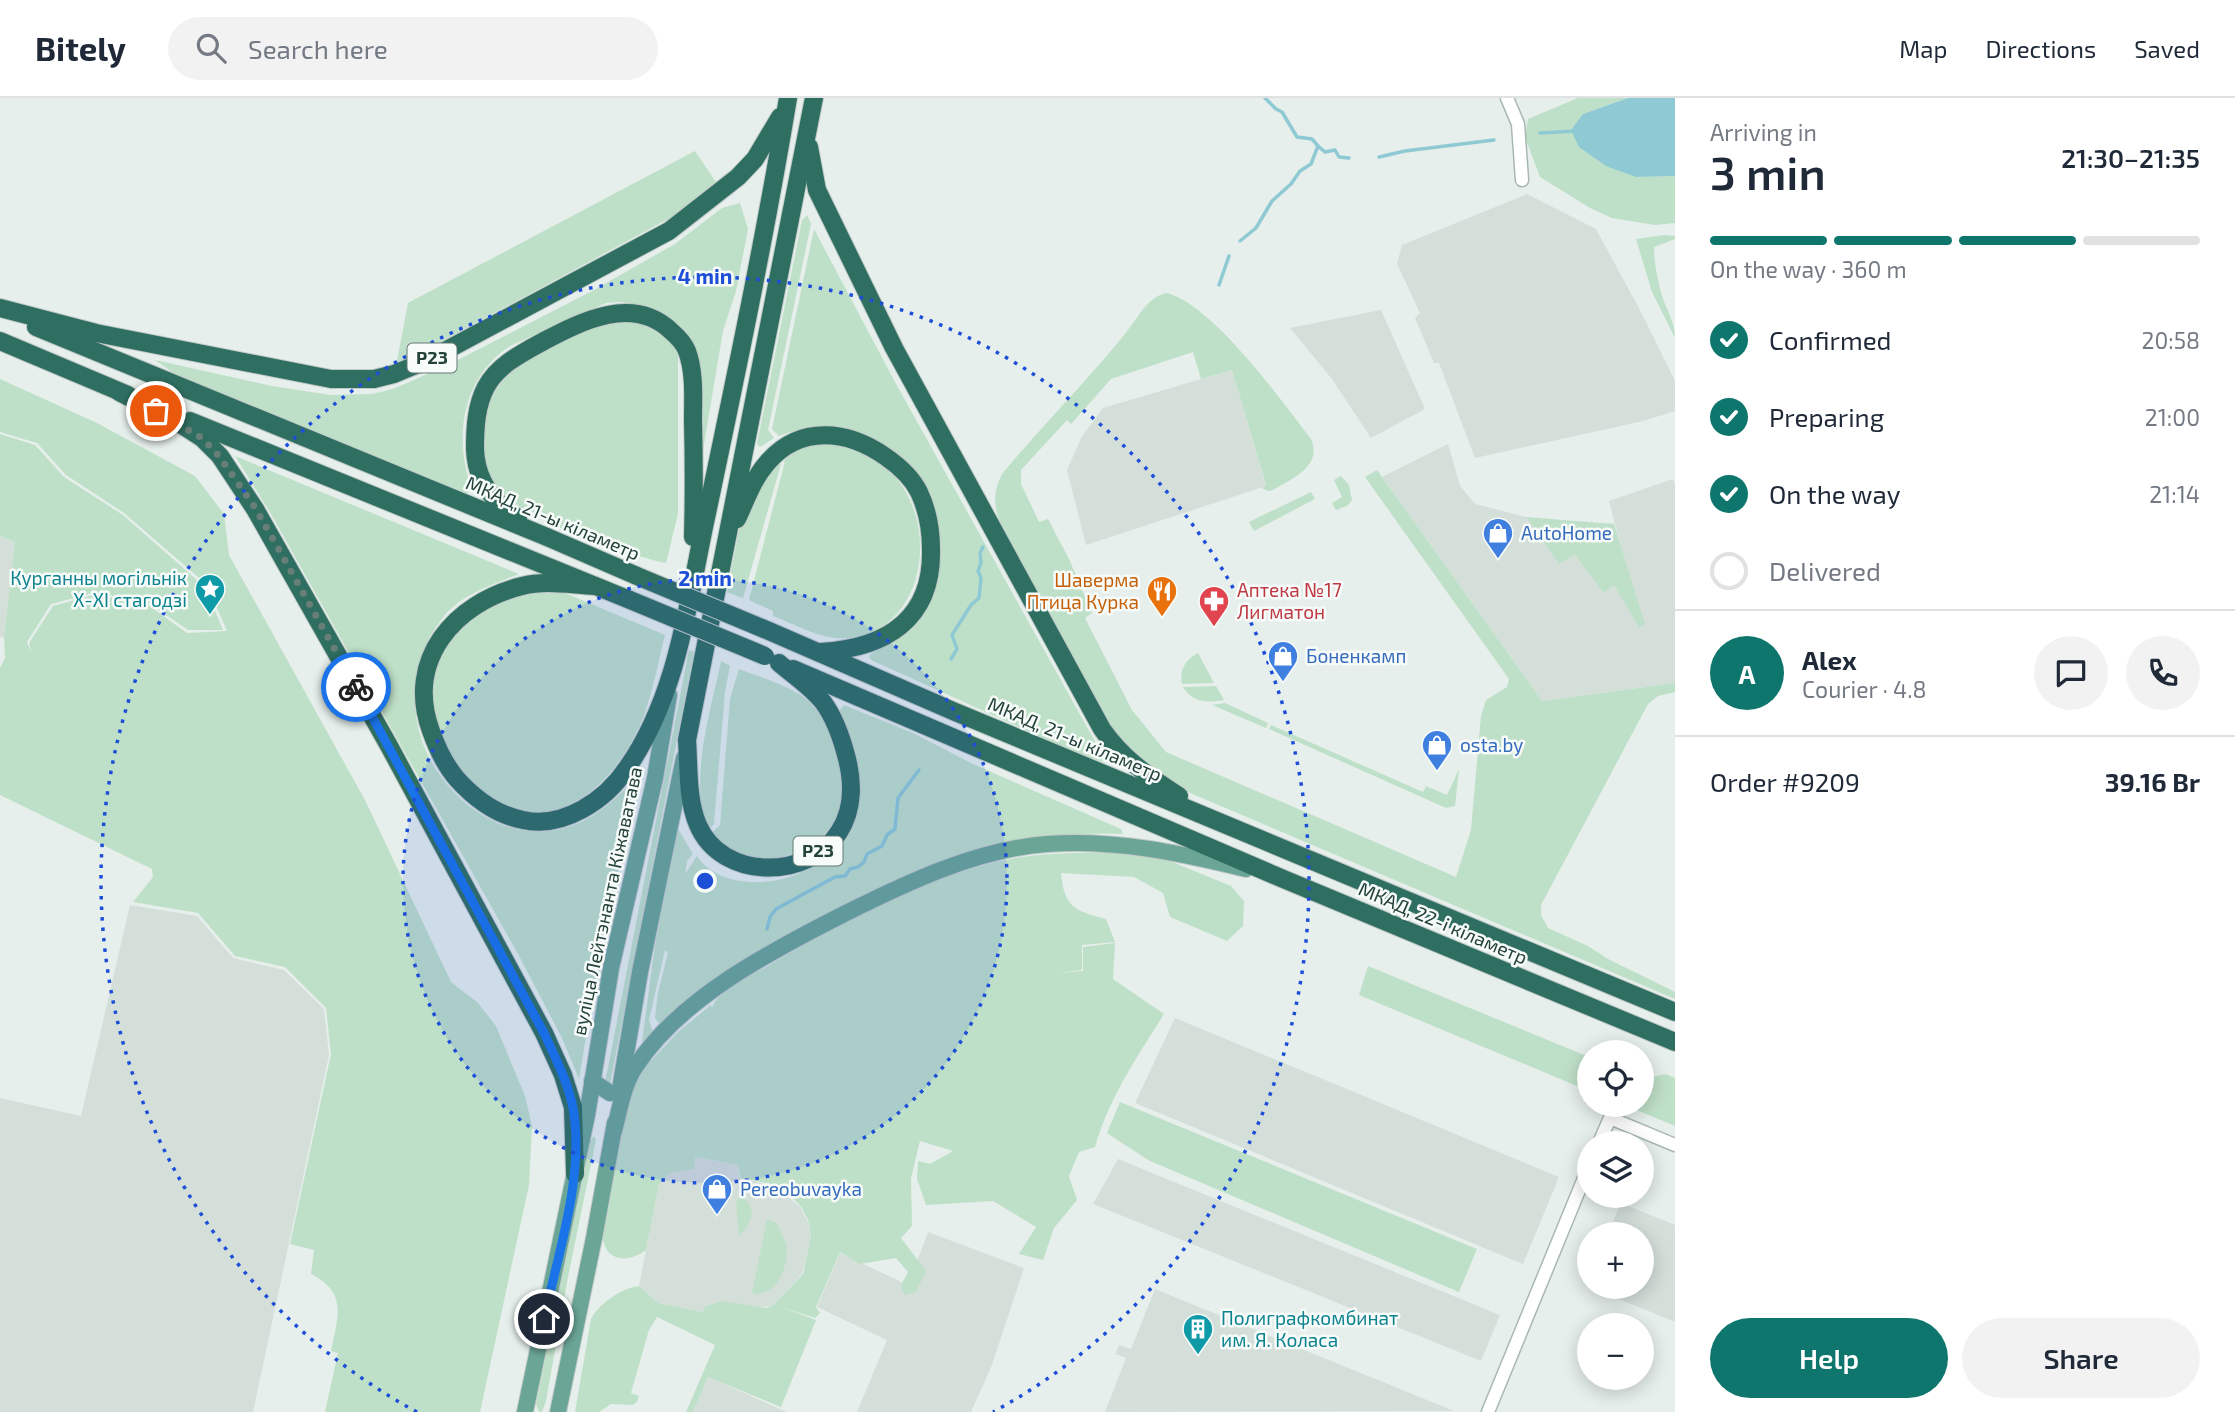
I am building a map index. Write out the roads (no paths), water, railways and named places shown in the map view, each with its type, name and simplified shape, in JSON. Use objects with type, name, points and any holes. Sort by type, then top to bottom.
[{"type":"highway","name":"Р23","points":[[772,659],[821,700],[835,721],[850,776],[850,806],[845,821],[831,842],[804,859],[783,866],[750,867],[725,858],[706,839],[697,824],[692,808],[687,740],[814,98]]},
{"type":"highway","name":"Р23","points":[[0,310],[304,376],[354,380],[394,374],[428,360],[669,231],[738,177],[755,159],[788,102]]},
{"type":"highway","name":"Р23","points":[[693,577],[733,392],[788,102]]},
{"type":"highway","name":"Р23","points":[[807,137],[817,190],[894,348],[1102,729],[1114,746],[1155,781],[1226,825]]},
{"type":"highway","name":"МКАД, 21-ы кіламетр","points":[[0,310],[547,537],[1204,816]]},
{"type":"highway","name":"Р23","points":[[547,537],[502,506],[480,478],[475,434],[479,406],[487,386],[502,367],[527,350],[597,316],[634,313],[650,317],[665,325],[681,340],[687,350],[693,382],[693,577]]},
{"type":"highway","points":[[0,341],[772,659]]},
{"type":"highway","name":"Р23","points":[[119,392],[174,420],[202,438],[219,456],[256,509],[388,744],[544,1033],[563,1074],[573,1107],[575,1174]]},
{"type":"highway","name":"Р23","points":[[725,545],[755,480],[768,462],[794,441],[813,435],[835,434],[852,438],[895,463],[910,478],[920,493],[931,536],[931,559],[921,600],[911,615],[894,631],[872,644],[848,650],[815,652]]},
{"type":"highway","name":"вуліца Лейтэнанта Кіжаватава","points":[[673,672],[693,577]]},
{"type":"highway","name":"Р23","points":[[595,586],[544,583],[522,586],[498,594],[472,607],[452,622],[438,642],[429,661],[423,701],[438,750],[451,772],[465,788],[502,814],[526,821],[550,820],[578,811],[599,799],[629,766],[648,733],[673,672]]},
{"type":"highway","name":"МКАД, 22-і кіламетр","points":[[772,659],[1281,878],[1675,1042]]},
{"type":"highway","name":"МКАД, 22-і кіламетр","points":[[1204,816],[1675,1012]]},
{"type":"main road","name":"вуліца Лейтэнанта Кіжаватава","points":[[525,1412],[587,1115],[611,968],[655,778],[673,672]]},
{"type":"main road","name":"Р23","points":[[558,1412],[614,1130],[640,972],[687,740]]},
{"type":"main road","name":"Р23","points":[[614,1130],[626,1085],[635,1067],[679,1018],[725,981],[794,939],[909,882],[997,852],[1045,844],[1094,843],[1145,847],[1188,855],[1281,878]]},
{"type":"main road","points":[[592,1082],[610,1093],[620,1092]]},
{"type":"main road","points":[[587,1115],[599,1115],[614,1130]]},
{"type":"street","points":[[1507,98],[1518,124],[1522,180]]},
{"type":"street","points":[[1604,1131],[1610,1118],[1641,1131]]},
{"type":"street","points":[[1654,1136],[1675,1145]]},
{"type":"street","points":[[1488,1412],[1577,1195]]},
{"type":"water","points":[[1628,98],[1675,98],[1675,176],[1636,177],[1606,166],[1579,147],[1571,130],[1583,114]]},
{"type":"waterway","points":[[1240,241],[1256,228],[1272,201],[1291,184],[1300,171],[1311,164],[1318,146],[1312,139],[1297,137],[1282,112],[1265,98]]},
{"type":"waterway","points":[[1540,133],[1576,131]]},
{"type":"waterway","points":[[1379,157],[1405,151],[1494,140]]},
{"type":"waterway","points":[[1318,146],[1325,152],[1335,150],[1339,157],[1349,158]]},
{"type":"waterway","points":[[1219,285],[1229,256]]},
{"type":"waterway","points":[[951,659],[957,649],[952,635],[971,605],[979,598],[981,578],[978,571],[983,547]]},
{"type":"waterway","points":[[767,929],[770,917],[776,909],[835,877],[845,876],[850,869],[864,862],[867,854],[882,846],[887,835],[895,829],[898,798],[919,770]]},
{"type":"place","name":"AutoHome","points":[[1498,560]]},
{"type":"place","name":"Курганны могільнік X-XI стагодзі","points":[[210,616]]},
{"type":"place","name":"Шаверма Птица Курка","points":[[1162,618]]},
{"type":"place","name":"Аптека №17 Лигматон","points":[[1214,628]]},
{"type":"place","name":"Боненкамп","points":[[1283,683]]},
{"type":"place","name":"osta.by","points":[[1437,772]]},
{"type":"place","name":"Pereobuvayka","points":[[717,1216]]},
{"type":"place","name":"Полиграфкомбинат им. Я. Коласа","points":[[1198,1356]]}]
